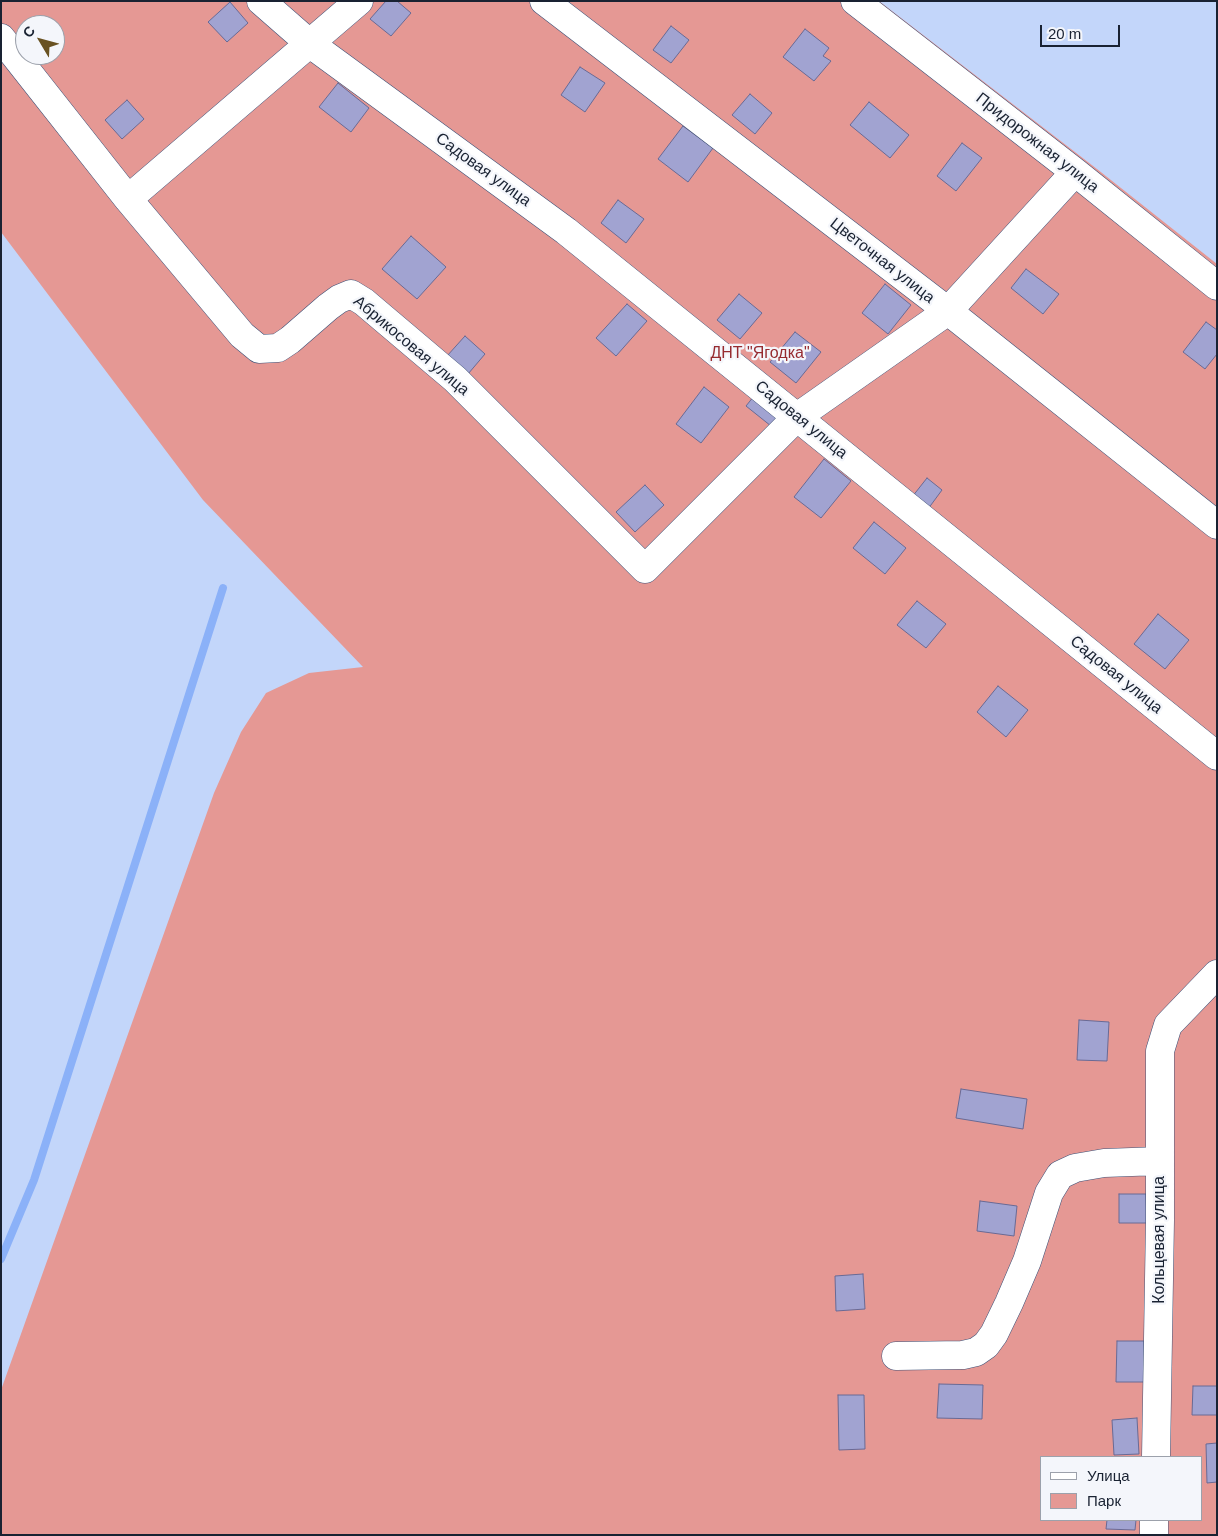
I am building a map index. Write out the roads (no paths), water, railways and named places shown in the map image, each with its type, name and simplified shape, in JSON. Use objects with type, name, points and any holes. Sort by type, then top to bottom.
[{"type":"street","name":"Садовая улица","points":[[261,1],[309,43],[566,231],[1217,756]]},
{"type":"street","points":[[128,198],[359,1]]},
{"type":"street","name":"Цветочная улица","points":[[544,1],[948,311],[1217,525]]},
{"type":"street","name":"Придорожная улица","points":[[855,1],[1075,172],[1217,286]]},
{"type":"street","name":"Абрикосовая улица","points":[[1,38],[128,198],[242,335],[259,349],[278,348],[339,299],[351,294],[364,302],[455,379],[645,569],[798,417]]},
{"type":"street","points":[[798,417],[948,311],[1075,172]]},
{"type":"street","name":"Кольцевая улица","points":[[1156,1456],[1159,1366],[1160,1051],[1168,1025],[1217,974]]},
{"type":"street","points":[[896,1356],[963,1355],[976,1352],[986,1345],[994,1334],[1009,1303],[1027,1261],[1049,1193],[1060,1175],[1075,1168],[1104,1162],[1160,1161]]},
{"type":"street","points":[[1154,1521],[1154,1535]]},
{"type":"waterway","points":[[1,1259],[34,1180],[223,588]]},
{"type":"park label","name":"ДНТ \"Ягодка\"","points":[[760,354]]}]
